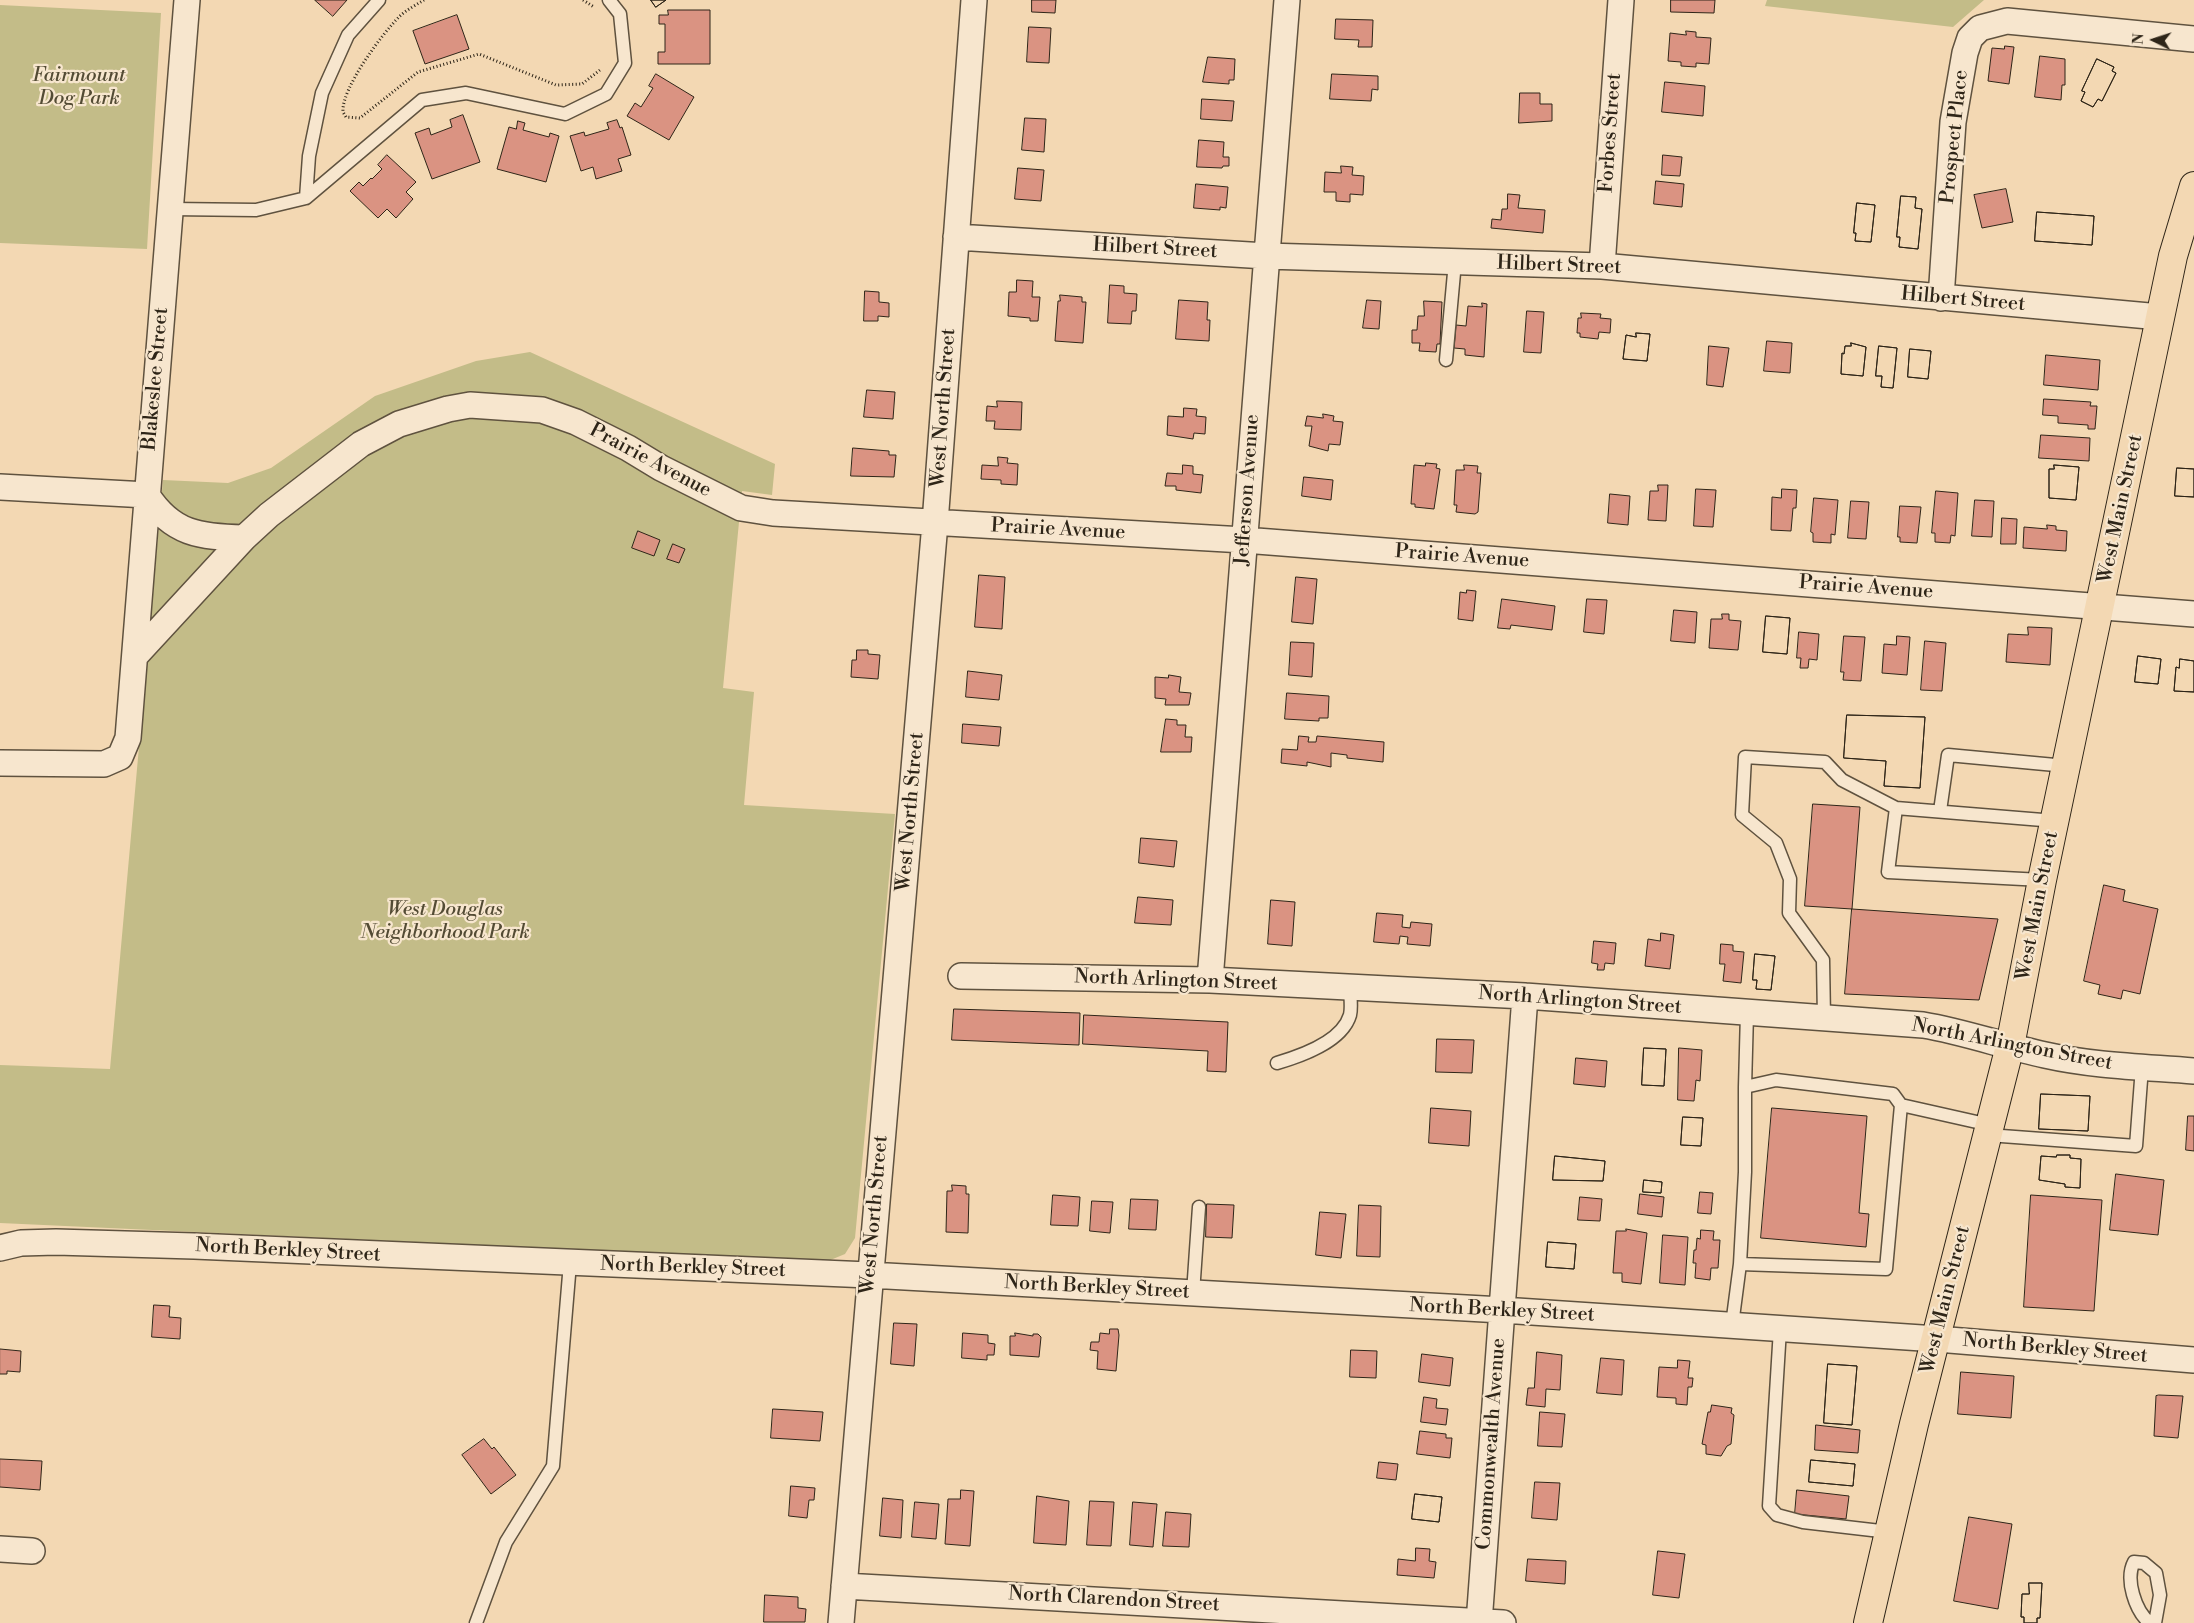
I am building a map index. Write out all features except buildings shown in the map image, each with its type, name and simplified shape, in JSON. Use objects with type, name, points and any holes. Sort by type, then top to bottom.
[{"type":"main road","name":"West Main Street","points":[[1868,1623],[2010,1046],[2042,880],[2173,256],[2194,186]]},
{"type":"street","name":"Blakeslee Street","points":[[0,763],[104,764],[120,757],[130,729],[187,0]]},
{"type":"street","name":"West North Street","points":[[841,1623],[869,1275],[935,523],[974,0]]},
{"type":"street","name":"Jefferson Avenue","points":[[1210,980],[1287,0]]},
{"type":"street","name":"Forbes Street","points":[[1602,266],[1621,0]]},
{"type":"street","name":"Prospect Place","points":[[1941,298],[1953,122],[1965,53],[1970,38],[1987,25],[2007,21],[2194,39]]},
{"type":"street","name":"Hilbert Street","points":[[956,237],[1266,256],[1602,266],[2160,317]]},
{"type":"street","name":"Prairie Avenue","points":[[136,655],[244,538],[269,515],[361,444],[399,424],[448,409],[470,405],[542,410],[576,422],[741,508],[773,513],[1244,540],[2194,614]]},
{"type":"street","points":[[0,487],[147,495],[163,517],[191,533],[212,537],[244,538]]},
{"type":"street","name":"North Arlington Street","points":[[962,976],[1210,980],[1524,996],[1824,1018],[1960,1031],[2010,1046],[2086,1063],[2194,1071]]},
{"type":"street","name":"Commonwealth Avenue","points":[[1487,1622],[1502,1310],[1524,996]]},
{"type":"street","name":"North Berkley Street","points":[[0,1248],[21,1243],[56,1242],[869,1275],[1502,1310],[1937,1339],[2194,1360]]},
{"type":"street","points":[[0,1549],[32,1551]]},
{"type":"street","name":"North Clarendon Street","points":[[844,1586],[1487,1622]]},
{"type":"lane","points":[[306,198],[308,156],[322,92],[348,35],[379,0]]},
{"type":"lane","points":[[170,209],[256,210],[306,198],[422,100],[466,93],[565,114],[606,94],[625,63],[620,14],[610,0]]},
{"type":"lane","points":[[1446,360],[1455,262]]},
{"type":"lane","points":[[1940,811],[1948,755],[2066,766]]},
{"type":"lane","points":[[1824,1018],[1823,960],[1789,913],[1790,879],[1776,843],[1742,815],[1745,757],[1825,762],[1842,780],[1896,808],[2055,820]]},
{"type":"lane","points":[[1896,808],[1888,872],[2042,880]]},
{"type":"lane","points":[[1277,1063],[1303,1054],[1337,1034],[1346,1023],[1351,1012],[1350,988]]},
{"type":"lane","points":[[1732,1325],[1740,1264],[1745,1172],[1747,1013]]},
{"type":"lane","points":[[1745,1087],[1776,1080],[1893,1094],[1901,1105],[1989,1130],[2038,1141],[2136,1146],[2142,1067]]},
{"type":"lane","points":[[1740,1264],[1886,1269],[1901,1105]]},
{"type":"lane","points":[[1193,1293],[1199,1207]]},
{"type":"lane","points":[[476,1623],[506,1542],[553,1466],[570,1263]]},
{"type":"lane","points":[[1780,1329],[1769,1506],[1777,1515],[1803,1522],[1889,1532]]},
{"type":"lane","points":[[2150,1623],[2145,1619],[2135,1598],[2130,1580],[2131,1568],[2134,1562],[2144,1563],[2156,1573],[2160,1595],[2155,1623]]},
{"type":"path","points":[[424,0],[400,16],[367,60],[344,101],[343,112],[346,117],[360,118],[418,72],[479,54],[556,85],[582,84],[591,79],[605,64]]},
{"type":"path","points":[[583,0],[600,13]]},
{"type":"green space","points":[[1767,0],[1984,0],[1953,27],[1765,6]]},
{"type":"green space","name":"Fairmount Dog Park","points":[[0,5],[161,13],[147,249],[0,243]]},
{"type":"green space","name":"West Douglas Neighborhood Park","points":[[530,352],[775,464],[772,495],[742,491],[723,688],[754,692],[744,805],[895,814],[855,1238],[845,1254],[828,1261],[0,1223],[0,1065],[110,1069],[163,480],[228,483],[271,468],[375,396],[476,361]]}]
